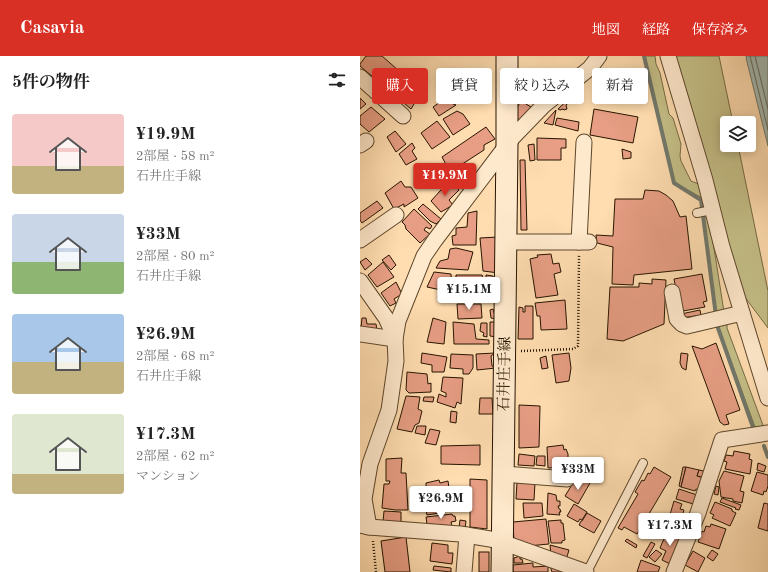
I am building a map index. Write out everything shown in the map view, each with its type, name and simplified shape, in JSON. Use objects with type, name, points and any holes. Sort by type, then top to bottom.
[{"type":"street","name":"石井庄手線","points":[[502,572],[507,56]]},
{"type":"street","points":[[586,572],[496,540],[467,535],[364,526],[364,499],[370,464],[389,410],[396,361],[395,339],[398,321],[424,256],[507,144],[543,106],[590,68],[599,56]]},
{"type":"street","points":[[668,56],[705,180],[710,210],[768,398]]},
{"type":"street","points":[[360,77],[403,116]]},
{"type":"street","points":[[506,242],[584,242],[584,142]]},
{"type":"street","points":[[360,240],[396,215]]},
{"type":"street","points":[[360,281],[386,318],[395,339]]},
{"type":"street","points":[[672,292],[678,318],[682,324],[687,326],[742,313]]},
{"type":"street","points":[[360,334],[395,339]]},
{"type":"street","points":[[674,572],[698,513],[722,440],[768,433]]},
{"type":"street","points":[[503,474],[567,479]]},
{"type":"street","points":[[464,572],[467,535]]},
{"type":"lane","points":[[697,213],[710,210]]},
{"type":"lane","points":[[586,572],[643,463]]},
{"type":"path","points":[[520,351],[572,349],[578,346],[584,242]]},
{"type":"path","points":[[364,526],[374,544],[376,572]]},
{"type":"shaded area","points":[[645,56],[655,56],[669,114],[673,118],[681,144],[681,161],[691,181],[701,185],[708,207],[704,207],[702,198],[675,183]]},
{"type":"shaded area","points":[[674,56],[719,56],[732,116],[720,116],[720,152],[739,152],[768,291],[768,328],[744,296]]},
{"type":"shaded area","points":[[709,216],[724,312],[716,314],[704,218]]},
{"type":"shaded area","points":[[727,320],[727,328],[764,428],[756,430],[719,328],[719,323]]},
{"type":"water","points":[[746,56],[768,56],[768,146],[747,62]]},
{"type":"building","points":[[366,56],[382,56],[396,68],[372,68],[372,76],[360,66]]},
{"type":"building","points":[[360,98],[366,104],[360,109]]},
{"type":"building","points":[[405,104],[414,104],[411,109]]},
{"type":"building","points":[[437,104],[456,105],[439,116],[433,107]]},
{"type":"building","points":[[519,104],[526,104],[531,107],[526,116],[516,122],[515,111]]},
{"type":"building","points":[[563,104],[567,104],[567,109],[558,109]]},
{"type":"building","points":[[371,107],[385,119],[369,132],[360,124],[360,116]]},
{"type":"building","points":[[594,109],[638,117],[633,143],[590,135]]},
{"type":"building","points":[[556,110],[553,125],[544,123]]},
{"type":"building","points":[[457,111],[463,114],[470,124],[453,135],[443,119]]},
{"type":"building","points":[[557,118],[579,122],[578,131],[555,125]]},
{"type":"building","points":[[437,121],[450,137],[432,149],[421,133]]},
{"type":"building","points":[[486,127],[495,139],[484,145],[484,150],[450,172],[442,157]]},
{"type":"building","points":[[395,131],[406,144],[396,152],[387,137]]},
{"type":"building","points":[[537,138],[566,139],[566,148],[561,148],[561,160],[537,160]]},
{"type":"building","points":[[412,143],[415,148],[412,151],[417,159],[406,165],[399,154]]},
{"type":"building","points":[[534,144],[535,160],[530,161],[528,145]]},
{"type":"building","points":[[622,149],[631,152],[631,158],[623,159]]},
{"type":"building","points":[[520,160],[525,160],[527,230],[521,230]]},
{"type":"building","points":[[450,180],[459,190],[449,200],[453,205],[441,212],[431,201]]},
{"type":"building","points":[[401,181],[405,187],[411,187],[418,198],[404,207],[404,204],[394,209],[385,193]]},
{"type":"building","points":[[645,190],[659,191],[666,195],[673,201],[680,217],[686,216],[692,269],[634,275],[633,285],[612,284],[613,247],[597,243],[596,235],[613,236],[615,199],[643,199]]},
{"type":"building","points":[[377,201],[383,208],[362,223],[360,220],[360,213]]},
{"type":"building","points":[[423,204],[441,219],[436,224],[430,221],[418,209]]},
{"type":"building","points":[[414,209],[432,226],[430,229],[426,227],[424,230],[430,234],[420,243],[406,229],[402,222]]},
{"type":"building","points":[[477,211],[476,245],[453,245],[452,236],[456,235],[456,228],[467,227],[468,213]]},
{"type":"building","points":[[498,237],[499,273],[483,271],[480,238]]},
{"type":"building","points":[[456,248],[473,252],[468,270],[436,268],[440,261],[448,259],[450,249]]},
{"type":"building","points":[[551,254],[553,264],[559,263],[561,272],[554,274],[558,295],[536,298],[530,259],[538,257],[537,255]]},
{"type":"building","points":[[389,255],[396,265],[391,270],[382,260]]},
{"type":"building","points":[[366,258],[372,264],[365,270],[360,262]]},
{"type":"building","points":[[383,262],[394,277],[377,287],[368,275]]},
{"type":"building","points":[[434,272],[451,274],[452,290],[444,301],[438,297],[441,290],[427,287]]},
{"type":"building","points":[[702,274],[707,301],[703,302],[705,307],[683,311],[680,309],[674,279]]},
{"type":"building","points":[[456,275],[482,275],[485,285],[474,284],[474,297],[456,298]]},
{"type":"building","points":[[486,275],[493,276],[497,298],[489,302]]},
{"type":"building","points":[[652,279],[666,280],[664,324],[623,341],[607,339],[610,287],[639,287],[639,283],[652,284]]},
{"type":"building","points":[[396,282],[402,294],[394,299],[396,303],[390,306],[381,293]]},
{"type":"building","points":[[565,300],[567,329],[541,330],[540,316],[537,316],[535,303]]},
{"type":"building","points":[[457,304],[481,304],[482,318],[458,319]]},
{"type":"building","points":[[525,306],[533,306],[533,339],[518,339],[519,307],[523,308],[523,312],[525,312]]},
{"type":"building","points":[[493,309],[496,319],[491,318],[490,310]]},
{"type":"building","points":[[700,310],[701,315],[682,318],[681,314]]},
{"type":"building","points":[[362,318],[366,318],[367,324],[376,324],[377,330],[361,328]]},
{"type":"building","points":[[433,318],[446,322],[444,344],[427,342]]},
{"type":"building","points":[[453,322],[474,324],[476,339],[489,340],[489,344],[454,344]]},
{"type":"building","points":[[490,322],[497,322],[497,337],[490,336]]},
{"type":"building","points":[[481,323],[487,323],[487,337],[483,336],[484,333],[480,331]]},
{"type":"building","points":[[716,343],[740,410],[726,415],[729,424],[724,425],[720,422],[692,346],[702,349]]},
{"type":"building","points":[[422,353],[447,357],[444,372],[432,372],[432,365],[421,363]]},
{"type":"building","points":[[495,353],[491,356],[492,366],[496,368],[477,370],[476,354]]},
{"type":"building","points":[[569,353],[571,368],[569,381],[556,383],[552,355]]},
{"type":"building","points":[[681,353],[688,354],[686,370],[682,368],[680,363]]},
{"type":"building","points":[[451,354],[473,355],[473,368],[469,374],[463,374],[463,369],[450,368]]},
{"type":"building","points":[[546,356],[548,368],[542,369],[540,358]]},
{"type":"building","points":[[407,372],[427,374],[428,384],[431,383],[431,392],[409,393],[406,390]]},
{"type":"building","points":[[443,377],[463,378],[461,404],[457,402],[455,408],[437,402],[439,394],[446,397],[446,393],[441,391]]},
{"type":"building","points":[[406,396],[420,397],[418,409],[422,411],[419,423],[415,425],[412,432],[397,429]]},
{"type":"building","points":[[424,397],[434,397],[433,402],[423,401]]},
{"type":"building","points":[[480,398],[492,398],[493,414],[479,414]]},
{"type":"building","points":[[519,405],[540,406],[539,447],[519,448]]},
{"type":"building","points":[[451,411],[457,412],[456,423],[450,422]]},
{"type":"building","points":[[417,426],[426,426],[425,435],[415,433]]},
{"type":"building","points":[[430,429],[440,431],[436,445],[425,443]]},
{"type":"building","points":[[480,445],[480,465],[441,464],[441,446]]},
{"type":"building","points":[[563,445],[564,450],[566,449],[568,454],[568,460],[563,462],[564,467],[548,468],[547,447]]},
{"type":"building","points":[[734,451],[750,454],[749,459],[752,460],[750,474],[725,469],[727,462],[724,461],[726,455],[733,456]]},
{"type":"building","points":[[519,454],[535,456],[534,466],[518,465]]},
{"type":"building","points":[[537,456],[545,456],[545,466],[536,465]]},
{"type":"building","points":[[402,458],[401,473],[406,473],[408,510],[382,508],[384,484],[389,484],[390,481],[386,481],[386,459]]},
{"type":"building","points":[[758,463],[766,466],[764,472],[757,470]]},
{"type":"building","points":[[654,467],[671,477],[637,534],[624,527],[622,530],[618,528],[638,494],[635,492],[642,480],[644,481],[648,473],[650,474]]},
{"type":"building","points":[[683,467],[686,467],[681,487],[679,486]]},
{"type":"building","points":[[686,467],[699,470],[697,476],[704,478],[701,491],[681,487]]},
{"type":"building","points":[[699,470],[708,472],[707,478],[697,476]]},
{"type":"building","points":[[724,471],[744,476],[740,491],[744,492],[742,503],[733,501],[733,499],[721,497],[719,481]]},
{"type":"building","points":[[757,472],[768,475],[768,486],[763,495],[751,491]]},
{"type":"building","points":[[581,478],[590,483],[578,504],[565,496],[573,483],[578,485]]},
{"type":"building","points":[[470,479],[487,480],[487,529],[470,527]]},
{"type":"building","points":[[439,480],[440,483],[448,481],[451,502],[447,505],[446,512],[427,515],[424,502],[426,495],[426,483]]},
{"type":"building","points":[[517,482],[535,483],[534,500],[516,499]]},
{"type":"building","points":[[716,486],[719,487],[718,495],[714,494]]},
{"type":"building","points":[[679,489],[700,496],[697,505],[676,499]]},
{"type":"building","points":[[548,493],[556,495],[557,501],[560,501],[560,506],[558,506],[561,512],[559,512],[560,515],[547,514]]},
{"type":"building","points":[[722,498],[741,505],[739,510],[720,502]]},
{"type":"building","points":[[674,501],[682,504],[680,509],[684,510],[680,523],[686,525],[683,535],[669,528],[668,530],[660,528],[666,517],[669,518]]},
{"type":"building","points":[[715,502],[732,509],[732,511],[736,513],[730,526],[712,518],[714,515],[710,513]]},
{"type":"building","points":[[523,503],[542,503],[543,516],[524,518]]},
{"type":"building","points":[[764,503],[768,504],[768,531],[758,528]]},
{"type":"building","points":[[574,504],[587,512],[582,520],[580,519],[578,522],[567,516]]},
{"type":"building","points":[[384,511],[401,512],[401,522],[383,522]]},
{"type":"building","points":[[587,513],[601,521],[594,533],[579,525]]},
{"type":"building","points":[[452,514],[455,516],[456,521],[451,522],[452,526],[427,524],[426,517]]},
{"type":"building","points":[[546,519],[549,544],[528,546],[514,542],[513,522]]},
{"type":"building","points":[[460,520],[466,521],[465,529],[459,528]]},
{"type":"building","points":[[561,520],[561,523],[563,523],[565,540],[562,541],[562,543],[551,543],[548,521]]},
{"type":"building","points":[[711,524],[726,529],[719,549],[698,542],[702,531],[704,532],[706,526],[710,527]]},
{"type":"building","points":[[666,534],[675,538],[677,536],[682,539],[670,564],[662,560],[666,551],[660,548]]},
{"type":"building","points":[[406,537],[410,572],[385,572],[381,541]]},
{"type":"building","points":[[627,539],[637,545],[636,548],[625,541]]},
{"type":"building","points":[[651,542],[655,544],[647,558],[643,556]]},
{"type":"building","points":[[432,543],[448,545],[448,553],[453,553],[452,564],[430,561]]},
{"type":"building","points":[[550,545],[569,550],[566,560],[551,555]]},
{"type":"building","points":[[656,550],[662,554],[655,562],[649,557]]},
{"type":"building","points":[[712,550],[718,554],[713,561],[707,557]]},
{"type":"building","points":[[693,551],[705,558],[698,572],[685,565]]},
{"type":"building","points":[[479,552],[489,552],[489,572],[479,572]]},
{"type":"building","points":[[520,556],[523,563],[514,563],[514,558]]},
{"type":"building","points":[[641,560],[660,567],[658,572],[637,572]]},
{"type":"building","points":[[533,563],[533,567],[548,566],[548,572],[513,572],[513,565]]},
{"type":"building","points":[[434,566],[451,568],[451,572],[433,570]]},
{"type":"building","points":[[550,566],[563,570],[563,572],[552,572]]},
{"type":"waterway","points":[[644,56],[674,183],[701,200],[716,316]]},
{"type":"waterway","points":[[717,323],[754,430]]},
{"type":"waterway","points":[[764,446],[768,457]]}]
